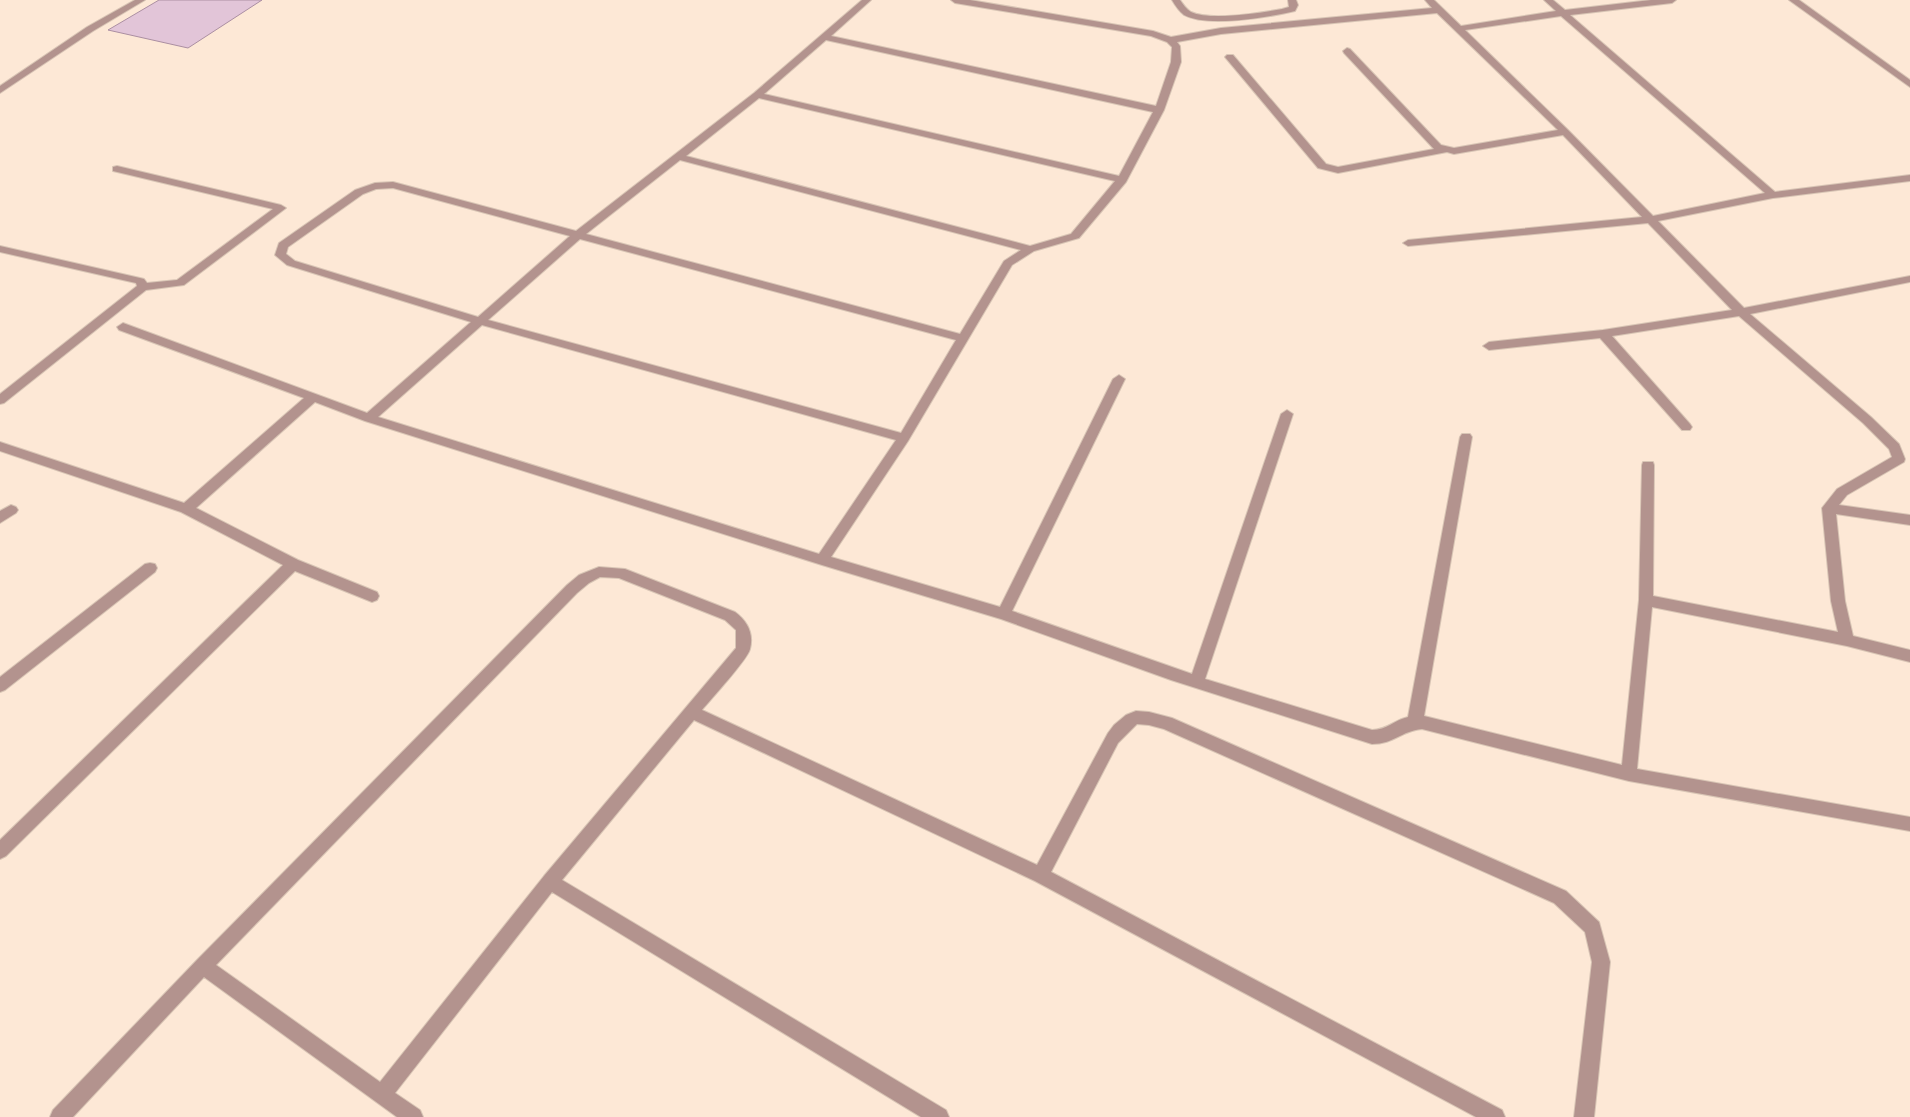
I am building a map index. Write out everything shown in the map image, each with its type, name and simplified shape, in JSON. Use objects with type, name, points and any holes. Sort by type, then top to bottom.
[{"type":"street","points":[[0,90],[90,28],[141,0]]},
{"type":"street","points":[[369,418],[579,234],[757,95],[867,0]]},
{"type":"street","points":[[822,560],[904,438],[962,338],[1008,264],[1030,248],[1075,236],[1122,180],[1159,110],[1176,62],[1176,46],[1170,40],[1154,34],[955,0]]},
{"type":"street","points":[[1176,0],[1182,10],[1194,15],[1226,17],[1279,13],[1292,9],[1294,5],[1292,0]]},
{"type":"street","points":[[1429,0],[1565,132],[1741,312],[1867,420],[1895,447],[1899,460],[1842,492],[1829,508],[1838,601],[1847,640]]},
{"type":"street","points":[[1548,0],[1773,194]]},
{"type":"street","points":[[1458,29],[1563,13],[1671,0]]},
{"type":"street","points":[[1793,0],[1910,84]]},
{"type":"street","points":[[1170,40],[1221,31],[1438,10]]},
{"type":"street","points":[[823,38],[1159,110]]},
{"type":"street","points":[[1347,51],[1438,147],[1445,150],[1454,151],[1565,132]]},
{"type":"street","points":[[1230,57],[1322,166],[1338,170],[1445,150]]},
{"type":"street","points":[[757,95],[1122,180]]},
{"type":"street","points":[[679,157],[1030,248]]},
{"type":"street","points":[[0,400],[143,287],[180,283],[281,208],[117,169]]},
{"type":"street","points":[[1408,243],[1652,219],[1773,194],[1910,178]]},
{"type":"street","points":[[904,438],[479,321],[291,264],[280,255],[283,245],[359,192],[375,186],[393,185],[962,338]]},
{"type":"street","points":[[0,249],[140,281],[143,287]]},
{"type":"street","points":[[1489,346],[1603,334],[1741,312],[1910,279]]},
{"type":"street","points":[[123,327],[369,418],[822,560],[1004,614],[1171,674],[1372,737],[1385,737],[1406,724],[1422,722],[1629,774],[1910,824]]},
{"type":"street","points":[[1603,334],[1686,427]]},
{"type":"street","points":[[1004,614],[1119,379]]},
{"type":"street","points":[[186,509],[314,397]]},
{"type":"street","points":[[1197,681],[1287,414]]},
{"type":"street","points":[[1415,722],[1466,437]]},
{"type":"street","points":[[0,446],[186,509],[293,564],[372,596]]},
{"type":"street","points":[[1629,774],[1646,600],[1648,465]]},
{"type":"street","points":[[1829,508],[1910,520]]},
{"type":"street","points":[[0,851],[293,564]]},
{"type":"street","points":[[0,686],[150,568]]},
{"type":"street","points":[[60,1117],[203,966],[572,589],[584,579],[599,572],[620,573],[730,616],[740,623],[745,635],[743,650],[550,882],[382,1095]]},
{"type":"street","points":[[1646,600],[1847,640],[1910,656]]},
{"type":"street","points":[[691,712],[1041,875],[1495,1117]]},
{"type":"street","points":[[1041,875],[1113,738],[1126,722],[1142,716],[1168,723],[1551,892],[1560,897],[1593,928],[1601,962],[1584,1117]]},
{"type":"street","points":[[550,882],[939,1117]]},
{"type":"street","points":[[203,966],[413,1117]]},
{"type":"building","points":[[159,0],[262,0],[188,48],[108,30]]}]
